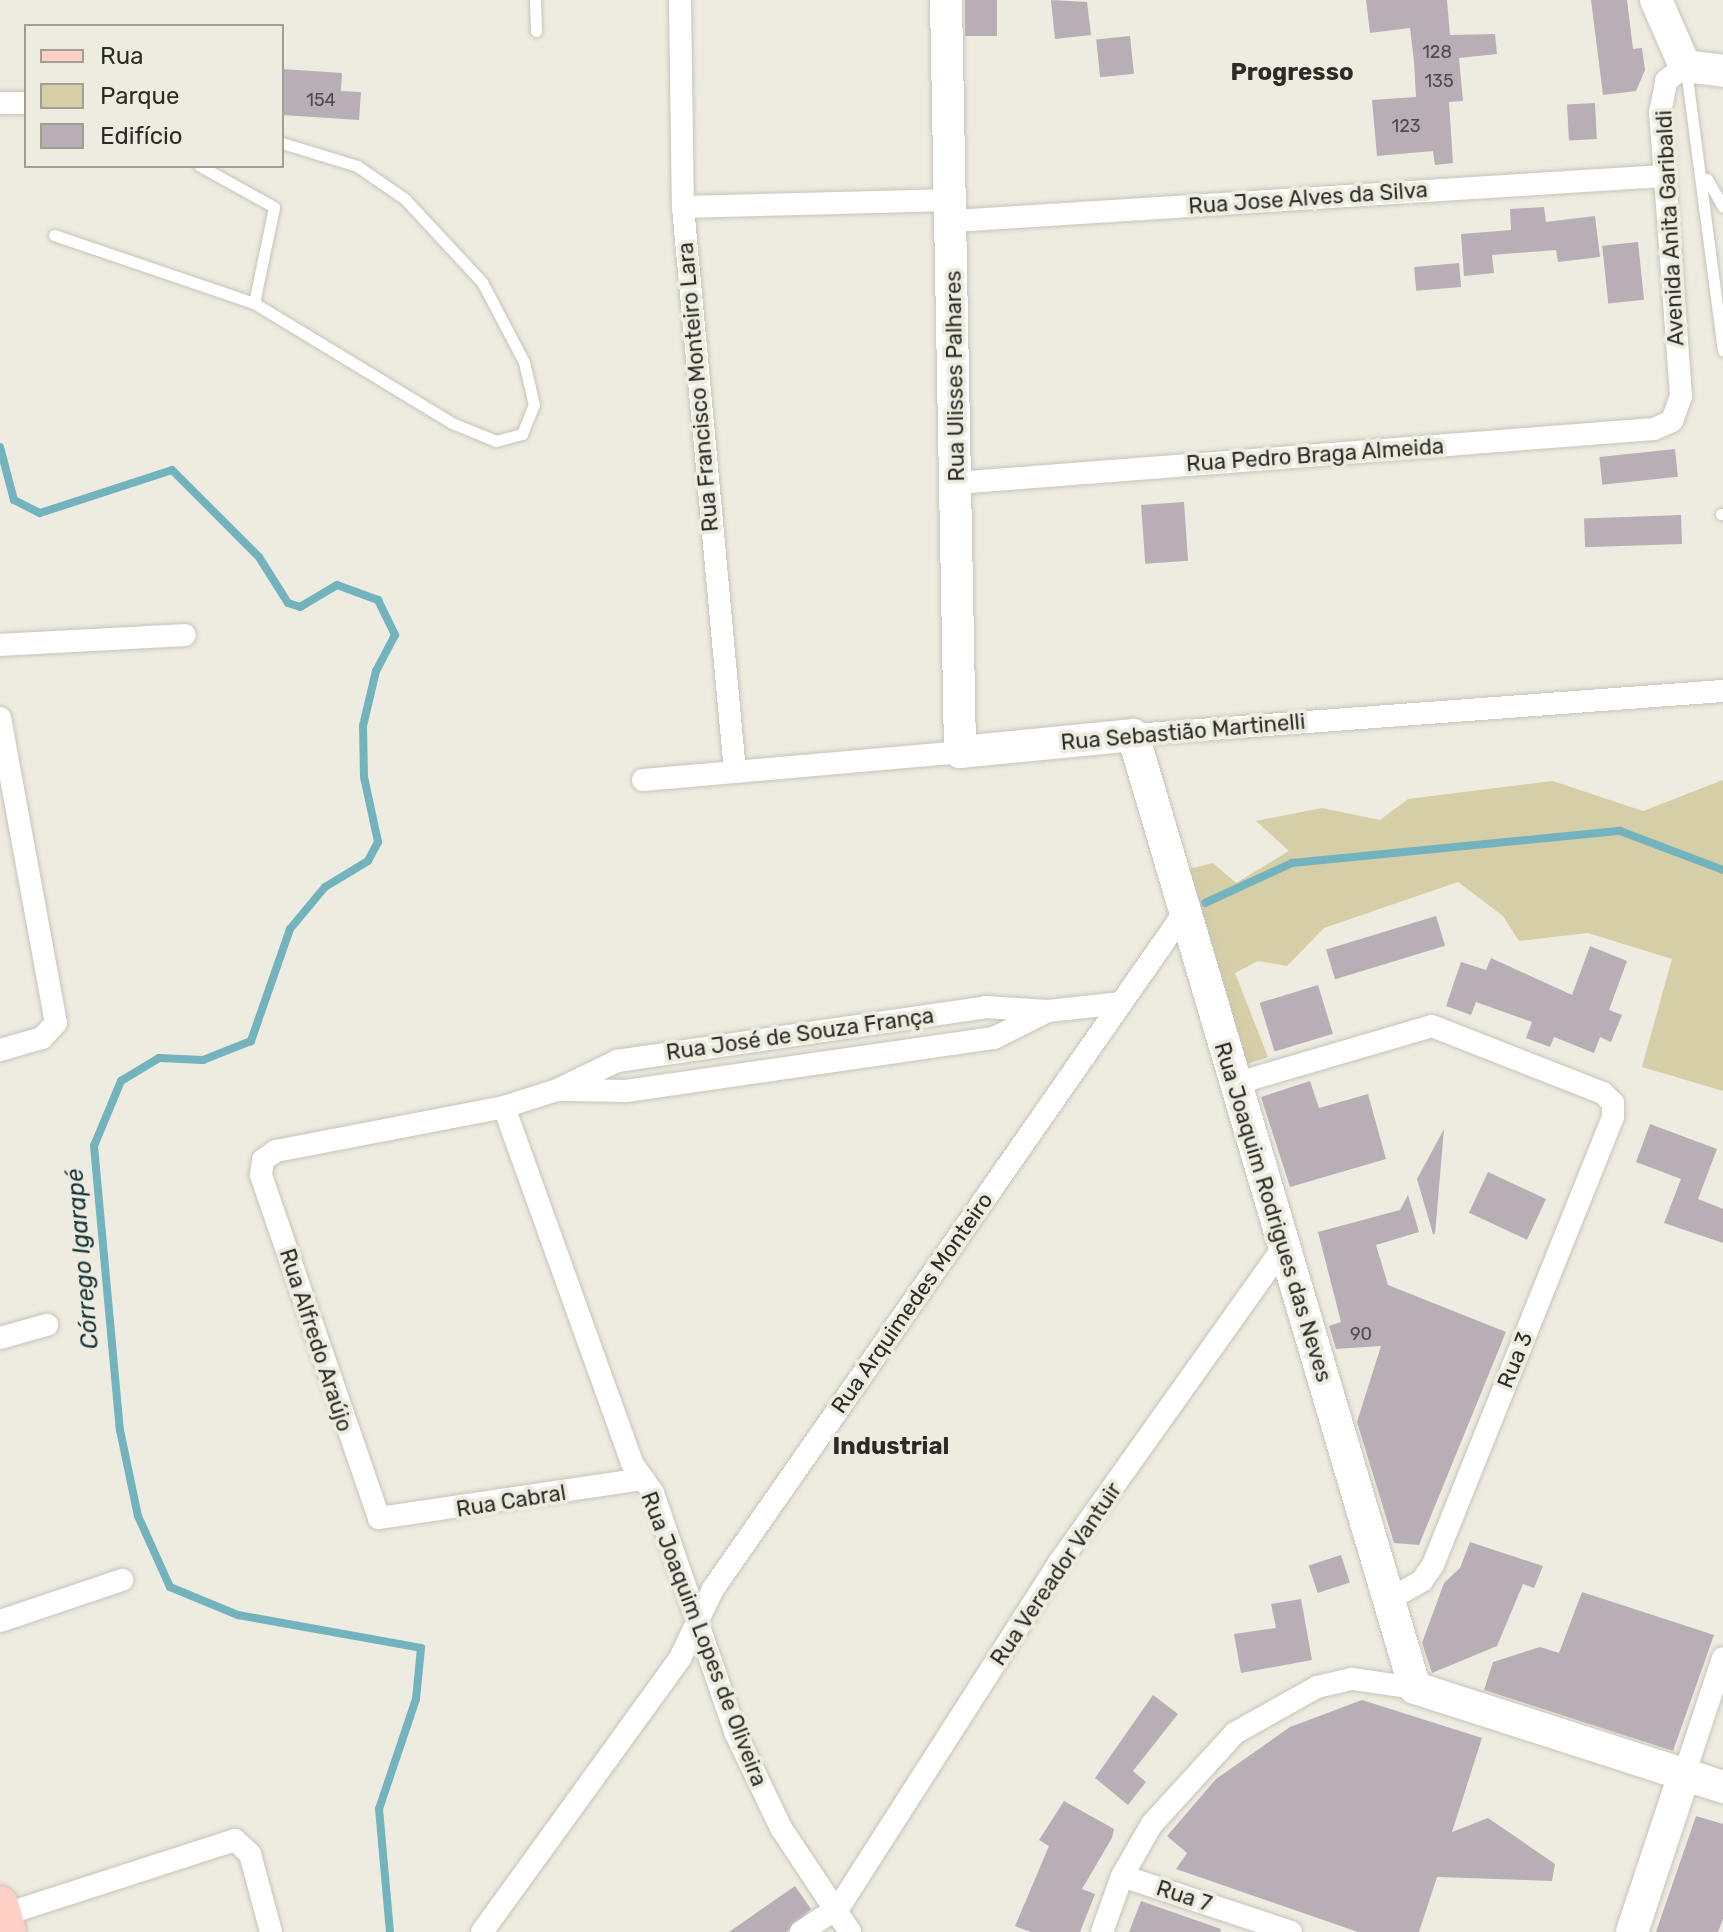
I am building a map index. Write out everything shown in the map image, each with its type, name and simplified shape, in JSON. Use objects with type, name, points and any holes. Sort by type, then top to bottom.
[{"type":"street","name":"Rua Francisco Monteiro Lara","points":[[680,0],[683,207],[735,772]]},
{"type":"street","name":"Rua Ulisses Palhares","points":[[946,0],[953,211],[960,752]]},
{"type":"street","points":[[1656,0],[1685,66],[1723,71]]},
{"type":"street","name":"Avenida Anita Garibaldi","points":[[1672,421],[1681,396],[1660,113],[1666,81],[1685,66]]},
{"type":"street","points":[[0,103],[24,103]]},
{"type":"street","name":"Rua Jose Alves da Silva","points":[[683,207],[953,211],[1663,176]]},
{"type":"street","name":"Rua Pedro Braga Almeida","points":[[956,483],[1654,429],[1672,421]]},
{"type":"street","points":[[0,645],[185,635]]},
{"type":"street","name":"Rua Sebastião Martinelli","points":[[643,780],[1133,735],[1723,691]]},
{"type":"street","points":[[0,718],[56,1017],[48,1035],[0,1050]]},
{"type":"street","name":"Rua Joaquim Rodrigues das Neves","points":[[1133,735],[1415,1688]]},
{"type":"street","name":"Rua Arquimedes Monteiro","points":[[482,1932],[680,1658],[713,1589],[1184,913]]},
{"type":"street","name":"Rua José de Souza França","points":[[263,1160],[276,1151],[504,1107],[557,1090],[617,1061],[985,1007],[1048,1011],[1122,1003]]},
{"type":"street","name":"Rua José de Souza França","points":[[557,1090],[626,1091],[994,1038],[1048,1011]]},
{"type":"street","name":"Rua 3","points":[[1234,1084],[1432,1026],[1603,1093],[1613,1103],[1613,1117],[1433,1565],[1422,1581],[1390,1599]]},
{"type":"street","name":"Rua Joaquim Lopes de Oliveira","points":[[504,1107],[632,1463],[643,1479],[762,1794],[839,1907],[850,1932]]},
{"type":"street","name":"Rua Alfredo Araújo","points":[[263,1160],[261,1175],[379,1518]]},
{"type":"street","name":"Rua Vereador Vantuir","points":[[839,1907],[1059,1563],[1283,1248]]},
{"type":"street","points":[[0,1338],[47,1325]]},
{"type":"street","name":"Rua Cabral","points":[[379,1518],[643,1479]]},
{"type":"street","points":[[0,1621],[122,1580]]},
{"type":"street","points":[[1632,1932],[1723,1658]]},
{"type":"street","points":[[1102,1932],[1122,1876],[1196,1770],[1275,1705],[1352,1679],[1415,1688],[1723,1787]]},
{"type":"street","points":[[4,1917],[228,1841],[242,1843],[271,1932]]},
{"type":"street","name":"Rua 7","points":[[1122,1876],[1291,1932]]},
{"type":"street","points":[[801,1932],[839,1907]]},
{"type":"lane","points":[[535,0],[536,31]]},
{"type":"lane","points":[[1685,66],[1704,175],[1723,351]]},
{"type":"lane","points":[[54,235],[254,303],[452,423],[496,441],[522,434],[534,405],[524,362],[482,282],[405,199],[357,166],[284,144]]},
{"type":"lane","points":[[204,168],[274,207],[254,303]]},
{"type":"lane","points":[[1704,175],[1723,207]]},
{"type":"green space","points":[[1723,780],[1723,1091],[1642,1067],[1672,959],[1588,933],[1519,941],[1503,916],[1458,882],[1324,928],[1287,966],[1258,961],[1235,973],[1268,1057],[1239,1067],[1180,871],[1213,863],[1236,883],[1289,851],[1256,821],[1322,808],[1380,820],[1408,799],[1553,781],[1643,811]]},
{"type":"building","points":[[965,0],[997,0],[997,36],[965,36]]},
{"type":"building","points":[[1051,0],[1087,2],[1091,35],[1055,39]]},
{"type":"building","points":[[1366,0],[1447,0],[1450,35],[1495,34],[1497,54],[1459,58],[1463,101],[1449,102],[1453,163],[1435,165],[1433,151],[1377,156],[1372,100],[1416,97],[1414,62],[1410,28],[1370,33]]},
{"type":"building","points":[[1591,0],[1627,0],[1633,49],[1642,48],[1645,70],[1636,91],[1603,95]]},
{"type":"building","points":[[1130,36],[1134,74],[1100,77],[1096,40]]},
{"type":"building","points":[[284,69],[342,73],[341,91],[361,92],[359,120],[284,115]]},
{"type":"building","points":[[1595,103],[1597,139],[1569,140],[1567,104]]},
{"type":"building","points":[[1544,207],[1546,222],[1595,216],[1600,257],[1558,262],[1556,250],[1492,255],[1494,273],[1464,276],[1461,234],[1511,230],[1510,209]]},
{"type":"building","points":[[1638,242],[1644,300],[1608,303],[1602,246]]},
{"type":"building","points":[[1459,263],[1461,287],[1416,291],[1414,267]]},
{"type":"building","points":[[1675,449],[1678,477],[1602,485],[1599,457]]},
{"type":"building","points":[[1184,502],[1188,561],[1145,564],[1141,505]]},
{"type":"building","points":[[1681,515],[1682,544],[1585,547],[1584,518]]},
{"type":"building","points":[[1436,916],[1445,946],[1335,979],[1326,950]]},
{"type":"building","points":[[1590,946],[1627,961],[1609,1010],[1622,1015],[1611,1042],[1600,1037],[1594,1053],[1554,1037],[1550,1047],[1526,1038],[1532,1022],[1476,1002],[1471,1015],[1446,1006],[1461,962],[1486,970],[1491,958],[1572,995]]},
{"type":"building","points":[[1318,985],[1333,1034],[1275,1052],[1260,1003]]},
{"type":"building","points":[[1310,1081],[1319,1108],[1368,1094],[1386,1159],[1290,1187],[1261,1097]]},
{"type":"building","points":[[1650,1124],[1717,1149],[1698,1199],[1723,1209],[1723,1243],[1664,1223],[1681,1179],[1636,1162]]},
{"type":"building","points":[[1444,1129],[1435,1234],[1433,1234],[1417,1179]]},
{"type":"building","points":[[1488,1172],[1546,1199],[1527,1240],[1469,1213]]},
{"type":"building","points":[[1408,1195],[1419,1232],[1376,1245],[1388,1285],[1506,1332],[1419,1545],[1394,1543],[1357,1422],[1381,1346],[1336,1349],[1329,1326],[1341,1322],[1318,1232],[1400,1210]]},
{"type":"building","points":[[1470,1542],[1543,1566],[1534,1588],[1523,1584],[1497,1646],[1432,1673],[1422,1643],[1444,1583],[1460,1568]]},
{"type":"building","points":[[1341,1555],[1350,1583],[1318,1593],[1309,1566]]},
{"type":"building","points":[[1582,1592],[1714,1635],[1673,1751],[1484,1690],[1493,1662],[1540,1647],[1559,1653]]},
{"type":"building","points":[[1301,1599],[1312,1660],[1241,1673],[1234,1634],[1276,1628],[1271,1604]]},
{"type":"building","points":[[1153,1695],[1178,1714],[1133,1771],[1146,1782],[1128,1805],[1095,1778]]},
{"type":"building","points":[[1362,1700],[1482,1738],[1452,1832],[1488,1818],[1555,1864],[1552,1881],[1437,1877],[1419,1932],[1358,1932],[1176,1869],[1187,1853],[1167,1836],[1216,1779],[1290,1727]]},
{"type":"building","points":[[1064,1801],[1114,1829],[1112,1838],[1082,1889],[1095,1894],[1080,1932],[1031,1932],[1015,1926],[1049,1846],[1039,1840]]},
{"type":"building","points":[[1696,1816],[1723,1824],[1723,1919],[1718,1932],[1656,1932]]},
{"type":"building","points":[[795,1886],[811,1909],[787,1932],[729,1932]]},
{"type":"building","points":[[1141,1901],[1221,1929],[1220,1932],[1129,1932]]},
{"type":"waterway","name":"Córrego Igarapé","points":[[0,447],[14,500],[40,513],[172,470],[259,557],[288,603],[300,607],[337,585],[378,600],[395,635],[376,671],[363,726],[364,777],[378,842],[368,861],[325,887],[290,929],[251,1041],[203,1060],[159,1058],[121,1081],[94,1146],[120,1430],[138,1516],[170,1587],[238,1615],[421,1648],[416,1699],[379,1809],[390,1932]]},
{"type":"waterway","points":[[1205,903],[1292,863],[1620,831],[1723,870]]},
{"type":"district","name":"Progresso","points":[[1292,73]]},
{"type":"district","name":"Industrial","points":[[891,1447]]}]
